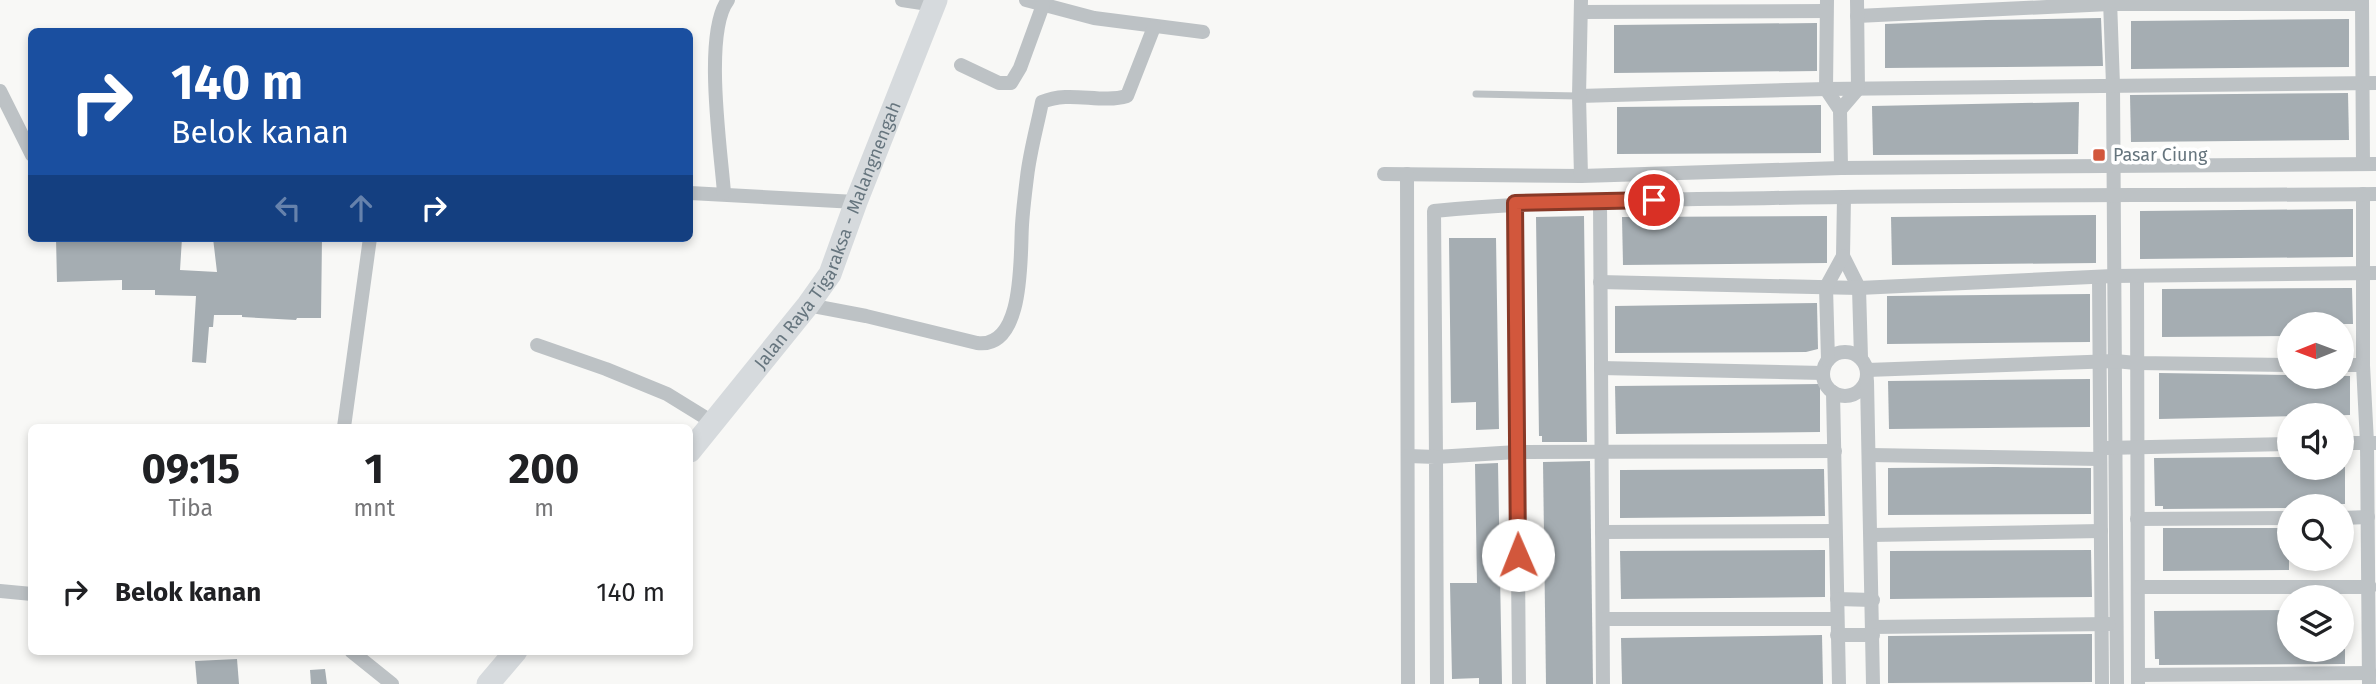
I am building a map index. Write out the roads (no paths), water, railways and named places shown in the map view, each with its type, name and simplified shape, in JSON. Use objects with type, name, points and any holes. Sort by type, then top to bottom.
[{"type":"main road","name":"Jalan Raya Tigaraksa - Malangnengah","points":[[693,448],[830,274],[935,2]]},
{"type":"main road","points":[[488,684],[513,655]]},
{"type":"street","points":[[724,193],[715,56],[720,23],[728,0]]},
{"type":"street","points":[[902,0],[935,2]]},
{"type":"street","points":[[1026,0],[1094,18],[1203,32]]},
{"type":"street","points":[[1840,110],[1858,89],[1857,0]]},
{"type":"street","points":[[1384,174],[1581,176],[1841,168],[2369,164],[2369,83],[2362,2],[2110,2],[1857,16]]},
{"type":"street","points":[[2110,2],[2113,197],[2099,361],[2117,624],[2117,684]]},
{"type":"street","points":[[961,65],[999,83],[1012,83],[1043,5]]},
{"type":"street","points":[[1581,176],[1581,6],[1827,5],[1826,89],[1840,110],[1841,168]]},
{"type":"street","points":[[808,305],[977,343],[986,344],[996,340],[1008,325],[1015,307],[1028,165],[1042,102],[1074,97],[1119,99],[1127,96],[1154,27]]},
{"type":"street","points":[[1579,96],[1826,89],[2369,83]]},
{"type":"street","points":[[0,90],[28,147]]},
{"type":"street","points":[[1407,174],[1408,684]]},
{"type":"street","points":[[693,193],[856,202]]},
{"type":"street","points":[[1437,684],[1434,211],[1515,203],[1600,201],[2369,194],[2370,336],[2367,370],[2372,443],[2368,517],[2373,567],[2370,587],[2373,607],[2370,679],[2138,680],[2137,277]]},
{"type":"street","points":[[1844,197],[1843,256],[1859,288],[1865,370],[1870,455],[1873,684]]},
{"type":"street","points":[[1600,201],[1603,684]]},
{"type":"street","points":[[1515,203],[1519,684]]},
{"type":"street","points":[[344,424],[369,242]]},
{"type":"street","points":[[1826,367],[1835,354],[1854,353],[1865,370],[1861,390],[1853,395],[1842,396],[1833,392],[1826,384],[1826,367],[1826,287],[1843,256]]},
{"type":"street","points":[[1600,282],[1859,288],[2106,277],[2370,273]]},
{"type":"street","points":[[2102,684],[2101,531],[2104,452],[2115,361],[2106,277]]},
{"type":"street","points":[[537,345],[607,369],[667,394],[714,423]]},
{"type":"street","points":[[1865,370],[2099,361],[2277,365]]},
{"type":"street","points":[[1601,368],[1826,367]]},
{"type":"street","points":[[1833,392],[1839,684]]},
{"type":"street","points":[[2354,443],[2372,443]]},
{"type":"street","points":[[1870,455],[2104,452],[2138,446],[2277,444]]},
{"type":"street","points":[[1408,456],[1517,452],[1835,451]]},
{"type":"street","points":[[2354,517],[2368,517]]},
{"type":"street","points":[[2137,519],[2277,518]]},
{"type":"street","points":[[1602,532],[1835,531]]},
{"type":"street","points":[[1871,535],[2101,531]]},
{"type":"street","points":[[2139,587],[2370,587]]},
{"type":"street","points":[[0,591],[28,594]]},
{"type":"street","points":[[1837,599],[1873,600]]},
{"type":"street","points":[[1603,619],[1837,619]]},
{"type":"street","points":[[1837,635],[1873,631],[2138,624]]},
{"type":"street","points":[[356,655],[392,684]]},
{"type":"lane","points":[[1476,94],[1579,96]]},
{"type":"place","name":"Pasar Ciung","points":[[2099,155]]}]
